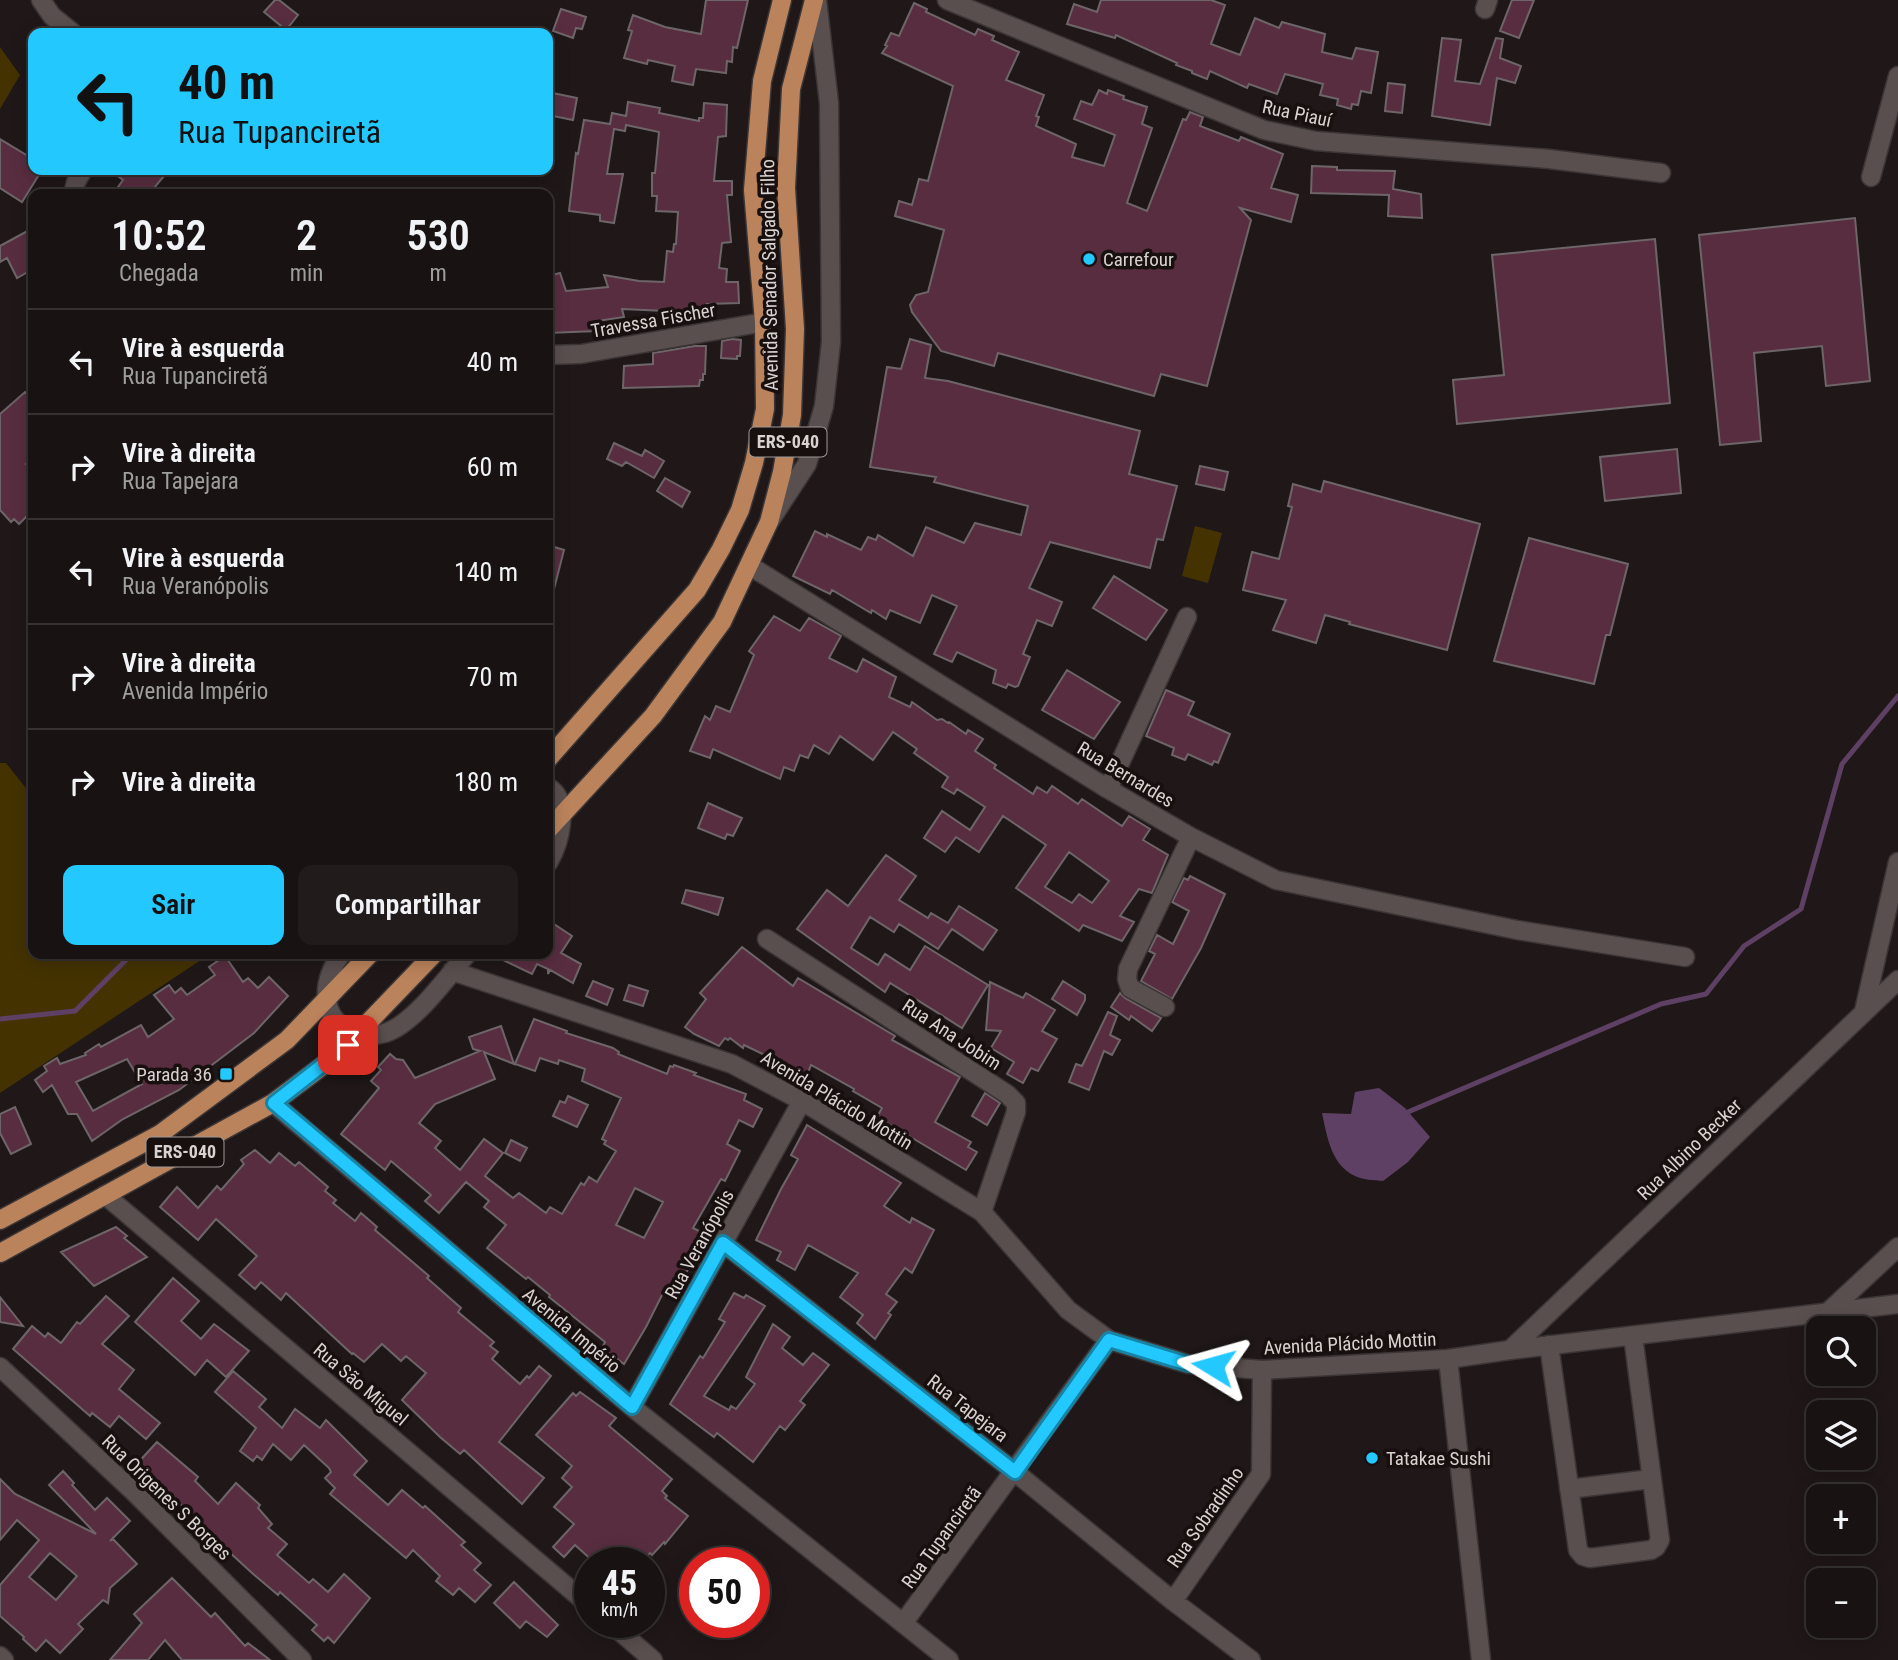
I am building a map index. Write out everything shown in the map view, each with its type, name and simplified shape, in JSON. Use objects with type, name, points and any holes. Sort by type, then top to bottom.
[{"type":"main road","name":"Avenida Senador Salgado Filho","points":[[553,753],[697,590],[721,549],[744,498],[765,409],[764,322],[754,190],[762,81],[782,0]]},
{"type":"main road","name":"Avenida Senador Salgado Filho","points":[[554,823],[653,716],[722,622],[769,522],[782,472],[792,415],[795,329],[786,188],[791,89],[816,0]]},
{"type":"main road","name":"ERS-040","points":[[0,1220],[160,1134],[287,1040],[365,959]]},
{"type":"main road","name":"ERS-040","points":[[0,1253],[274,1103],[337,1055],[429,959]]},
{"type":"street","points":[[41,0],[52,16],[67,28]]},
{"type":"street","points":[[769,522],[807,464],[824,406],[831,342],[829,103],[816,0]]},
{"type":"street","name":"Rua Piauí","points":[[947,0],[1264,130],[1316,141],[1549,159],[1661,173]]},
{"type":"street","points":[[1871,177],[1898,76]]},
{"type":"street","name":"Travessa Fischer","points":[[553,355],[581,354],[764,322]]},
{"type":"street","name":"Rua Bernardes","points":[[750,566],[1108,789],[1191,837],[1276,880],[1517,930],[1685,957]]},
{"type":"street","points":[[1108,789],[1188,617]]},
{"type":"street","points":[[553,790],[560,801],[554,823],[559,834],[553,855]]},
{"type":"street","points":[[1165,1007],[1130,988],[1128,969],[1191,837]]},
{"type":"street","points":[[1864,1011],[1898,862]]},
{"type":"street","name":"Rua Ana Jobim","points":[[767,939],[1007,1094],[1016,1103],[1016,1112],[982,1213]]},
{"type":"street","points":[[338,959],[331,969],[327,1000],[331,1014],[339,1023],[347,1031],[359,1034],[384,1033],[402,1024],[463,959]]},
{"type":"street","name":"Avenida Plácido Mottin","points":[[452,971],[732,1064],[802,1101],[982,1213],[1068,1310],[1109,1340],[1188,1364],[1262,1370],[1448,1359],[1898,1304]]},
{"type":"street","name":"Rua Albino Becker","points":[[1510,1350],[1898,980]]},
{"type":"street","name":"Rua Veranópolis","points":[[632,1407],[802,1101]]},
{"type":"street","name":"Avenida Império","points":[[274,1103],[632,1407],[949,1660]]},
{"type":"street","name":"Rua São Miguel","points":[[105,1195],[574,1592]]},
{"type":"street","name":"Rua Tapejara","points":[[723,1243],[1251,1660]]},
{"type":"street","points":[[1826,1314],[1898,1247]]},
{"type":"street","points":[[1549,1345],[1578,1550],[1583,1556],[1590,1558],[1651,1550],[1660,1540],[1633,1336]]},
{"type":"street","name":"Rua Tupanciretã","points":[[904,1622],[1109,1340]]},
{"type":"street","points":[[1448,1359],[1481,1660]]},
{"type":"street","name":"Rua Origenes S Borges","points":[[0,1367],[134,1492],[302,1660]]},
{"type":"street","name":"Rua Sobradinho","points":[[1173,1601],[1261,1474],[1262,1370]]},
{"type":"street","points":[[1569,1489],[1651,1479]]},
{"type":"street","points":[[628,1638],[653,1660]]},
{"type":"street","points":[[0,1656],[4,1660]]},
{"type":"shaded area","points":[[0,47],[20,75],[0,109]]},
{"type":"shaded area","points":[[1195,526],[1222,533],[1208,583],[1182,576]]},
{"type":"shaded area","points":[[0,763],[6,763],[28,791],[28,959],[202,959],[0,1093]]},
{"type":"shaded area","points":[[1379,1088],[1405,1108],[1430,1137],[1408,1162],[1383,1181],[1358,1177],[1340,1165],[1331,1149],[1322,1113],[1351,1114],[1355,1092]]},
{"type":"building","points":[[275,0],[279,0],[298,15],[288,28],[284,28],[264,12]]},
{"type":"building","points":[[706,0],[748,0],[737,48],[733,47],[732,62],[727,61],[726,73],[696,69],[693,85],[672,81],[675,66],[648,60],[647,64],[624,58],[632,31],[628,30],[633,15],[665,27],[701,34]]},
{"type":"building","points":[[1101,0],[1211,0],[1225,5],[1211,44],[1240,55],[1255,18],[1279,28],[1282,22],[1325,34],[1322,52],[1352,59],[1356,48],[1378,52],[1371,93],[1361,91],[1358,105],[1352,104],[1351,109],[1337,105],[1338,99],[1320,95],[1323,84],[1285,74],[1277,94],[1249,84],[1247,88],[1210,71],[1207,79],[1116,35],[1115,38],[1067,24],[1074,4],[1097,12]]},
{"type":"building","points":[[1512,0],[1534,0],[1519,38],[1500,31]]},
{"type":"building","name":"Carrefour","points":[[914,3],[927,9],[926,12],[975,35],[978,29],[994,36],[992,40],[1019,52],[1006,80],[1044,95],[1036,116],[1039,117],[1036,126],[1076,144],[1072,157],[1104,166],[1115,135],[1074,119],[1081,101],[1092,105],[1099,90],[1107,94],[1108,90],[1124,96],[1123,99],[1147,107],[1142,124],[1152,128],[1127,203],[1147,211],[1183,119],[1186,120],[1190,112],[1203,117],[1200,126],[1239,141],[1241,137],[1283,154],[1271,188],[1298,195],[1291,222],[1240,208],[1251,220],[1207,386],[1161,374],[1154,396],[998,353],[994,366],[941,351],[912,312],[910,305],[916,295],[928,292],[944,230],[895,216],[899,201],[912,205],[919,179],[928,181],[953,86],[882,53],[891,33],[899,36]]},
{"type":"building","points":[[561,9],[586,17],[582,29],[576,28],[573,38],[553,31]]},
{"type":"building","points":[[1442,38],[1461,40],[1455,81],[1480,84],[1496,38],[1503,39],[1500,58],[1521,66],[1515,83],[1497,78],[1490,125],[1432,116]]},
{"type":"building","points":[[1388,83],[1405,85],[1402,113],[1385,111]]},
{"type":"building","points":[[553,93],[577,98],[573,120],[553,116]]},
{"type":"building","points":[[628,102],[660,108],[659,113],[699,121],[699,118],[703,118],[704,103],[727,105],[726,136],[718,137],[714,181],[732,181],[732,195],[727,195],[731,242],[722,243],[719,268],[727,269],[726,282],[738,282],[739,303],[707,304],[707,312],[666,313],[622,309],[624,317],[597,321],[597,331],[553,333],[553,275],[560,273],[566,291],[608,287],[604,275],[664,282],[667,251],[673,252],[676,244],[678,212],[656,211],[657,196],[652,196],[652,173],[655,173],[659,132],[626,125],[625,131],[614,129],[607,174],[623,174],[614,223],[600,221],[600,215],[569,211],[576,153],[578,154],[584,120],[610,124],[612,113],[626,116]]},
{"type":"building","points":[[0,139],[28,156],[28,175],[39,175],[22,202],[0,188]]},
{"type":"building","points":[[1312,166],[1337,167],[1337,170],[1395,171],[1393,189],[1421,194],[1422,218],[1388,216],[1389,195],[1311,193]]},
{"type":"building","points":[[116,175],[164,176],[153,189],[121,189],[118,187],[123,180]]},
{"type":"building","points":[[1855,218],[1870,381],[1826,386],[1822,346],[1754,353],[1761,441],[1720,445],[1699,235]]},
{"type":"building","points":[[28,231],[28,272],[17,278],[7,258],[0,262],[0,246]]},
{"type":"building","points":[[1655,239],[1670,403],[1457,424],[1453,380],[1504,375],[1492,255]]},
{"type":"building","points":[[910,339],[931,345],[925,378],[948,381],[1140,431],[1129,474],[1177,486],[1163,540],[1157,539],[1150,568],[1050,542],[1029,588],[1062,602],[1052,626],[1037,620],[1023,654],[1030,657],[1018,686],[1015,687],[1008,684],[1006,688],[993,683],[996,670],[957,652],[952,662],[934,654],[957,606],[932,595],[920,623],[890,610],[886,619],[832,590],[830,594],[793,576],[815,531],[861,550],[868,537],[876,540],[878,535],[913,556],[926,527],[964,543],[975,523],[1021,535],[1028,506],[934,482],[936,477],[870,467],[887,367],[901,369]]},
{"type":"building","points":[[741,340],[740,356],[737,356],[737,359],[721,358],[722,341]]},
{"type":"building","points":[[706,346],[705,374],[699,386],[623,388],[624,366],[653,364],[653,353]]},
{"type":"building","points":[[25,392],[28,395],[28,515],[19,524],[14,519],[11,522],[0,510],[0,414]]},
{"type":"building","points":[[614,443],[642,456],[645,450],[664,461],[654,478],[626,462],[622,466],[607,459]]},
{"type":"building","points":[[1677,449],[1681,493],[1605,501],[1600,457]]},
{"type":"building","points":[[1200,466],[1228,472],[1224,490],[1196,484]]},
{"type":"building","points":[[665,478],[690,492],[682,507],[657,491]]},
{"type":"building","points":[[1324,481],[1480,524],[1447,650],[1325,615],[1316,643],[1273,630],[1286,600],[1243,590],[1252,552],[1279,559],[1292,507],[1288,506],[1293,484],[1321,492]]},
{"type":"building","points":[[1529,538],[1628,564],[1594,684],[1494,661]]},
{"type":"building","points":[[553,547],[564,550],[553,593]]},
{"type":"building","points":[[1114,576],[1167,610],[1146,640],[1093,608]]},
{"type":"building","points":[[774,616],[800,631],[809,618],[841,636],[829,658],[857,672],[863,659],[896,677],[889,697],[910,707],[912,702],[937,720],[942,719],[966,734],[968,730],[983,739],[975,751],[996,765],[994,768],[1033,794],[1037,787],[1047,793],[1052,786],[1078,804],[1082,799],[1122,826],[1129,816],[1150,829],[1143,840],[1168,855],[1152,893],[1139,889],[1120,916],[1134,922],[1122,941],[1083,925],[1079,931],[1016,888],[1046,845],[1003,816],[979,852],[956,837],[945,852],[924,838],[942,811],[970,830],[985,807],[957,789],[954,794],[942,787],[948,777],[914,753],[917,749],[893,732],[873,760],[840,736],[829,754],[814,745],[808,758],[800,755],[794,771],[784,767],[780,779],[713,749],[710,758],[690,751],[705,716],[710,720],[716,706],[730,712],[754,655],[749,651]],"holes":[[[1069,852],[1109,881],[1092,903],[1079,894],[1072,903],[1045,887]]]},
{"type":"building","points":[[1067,670],[1120,702],[1094,739],[1042,710]]},
{"type":"building","points":[[1166,690],[1194,702],[1188,715],[1230,734],[1218,763],[1214,761],[1212,765],[1188,754],[1185,760],[1172,755],[1174,748],[1146,736]]},
{"type":"building","points":[[708,803],[742,818],[733,836],[727,834],[725,839],[698,828]]},
{"type":"building","points":[[886,855],[916,876],[899,900],[928,918],[931,913],[948,923],[959,906],[997,930],[983,950],[952,929],[938,949],[899,924],[894,932],[870,917],[851,948],[878,965],[885,954],[910,970],[925,946],[988,985],[962,1028],[890,983],[885,992],[797,929],[827,890],[848,906]]},
{"type":"building","points":[[1190,876],[1225,894],[1201,948],[1172,999],[1141,981],[1155,954],[1149,951],[1157,935],[1173,944],[1189,911],[1172,902],[1184,878],[1188,880]]},
{"type":"building","points":[[686,890],[723,898],[718,915],[682,903]]},
{"type":"building","points":[[553,923],[572,936],[561,953],[581,964],[573,983],[550,970],[548,974],[548,969],[537,964],[532,974],[501,959],[553,959]]},
{"type":"building","points":[[742,947],[793,986],[798,978],[895,1036],[892,1040],[960,1077],[935,1122],[971,1142],[968,1147],[977,1152],[966,1170],[877,1117],[882,1108],[811,1065],[804,1083],[772,1067],[775,1060],[744,1045],[743,1048],[730,1038],[725,1038],[719,1046],[685,1027],[706,999],[700,993]]},
{"type":"building","points":[[221,959],[227,959],[243,982],[248,978],[258,988],[269,977],[288,996],[254,1033],[179,1090],[123,1119],[92,1141],[77,1114],[68,1114],[52,1085],[43,1092],[35,1080],[47,1071],[44,1066],[57,1058],[60,1064],[86,1055],[85,1053],[99,1044],[101,1047],[141,1025],[148,1037],[174,1019],[154,995],[169,985],[175,993],[181,988],[187,995],[215,975],[209,967]],"holes":[[[127,1059],[142,1084],[93,1111],[76,1082]]]},
{"type":"building","points":[[593,981],[613,989],[607,1005],[586,996]]},
{"type":"building","points":[[1063,981],[1085,995],[1077,1015],[1052,999]]},
{"type":"building","points":[[990,982],[1023,998],[1026,993],[1055,1010],[1042,1031],[1057,1039],[1038,1071],[1031,1068],[1023,1083],[1007,1074],[1014,1062],[991,1048],[1001,1031],[986,1030]]},
{"type":"building","points":[[629,985],[648,991],[643,1006],[624,1000]]},
{"type":"building","points":[[1120,993],[1161,1018],[1152,1031],[1131,1016],[1129,1020],[1111,1007]]},
{"type":"building","points":[[1108,1012],[1117,1016],[1110,1035],[1120,1040],[1112,1055],[1104,1051],[1089,1090],[1069,1082],[1076,1064],[1082,1066]]},
{"type":"building","points":[[534,1019],[567,1031],[566,1033],[613,1048],[618,1054],[667,1074],[670,1066],[674,1065],[696,1073],[694,1075],[746,1094],[744,1100],[762,1109],[753,1127],[739,1120],[727,1144],[740,1151],[725,1181],[721,1179],[693,1228],[701,1232],[690,1251],[696,1254],[684,1277],[680,1275],[673,1289],[669,1287],[664,1291],[624,1364],[602,1348],[605,1342],[549,1297],[550,1295],[487,1248],[506,1225],[484,1207],[489,1201],[466,1182],[439,1213],[425,1201],[431,1195],[391,1161],[385,1170],[341,1134],[379,1088],[371,1081],[381,1070],[378,1067],[390,1054],[403,1060],[415,1078],[480,1051],[473,1049],[469,1037],[501,1026],[514,1064],[484,1052],[495,1079],[435,1104],[419,1123],[441,1141],[435,1148],[460,1170],[484,1139],[503,1153],[485,1176],[513,1198],[519,1193],[546,1213],[550,1207],[562,1214],[581,1183],[584,1185],[589,1177],[597,1182],[616,1151],[604,1144],[606,1141],[602,1139],[621,1098],[582,1081],[585,1069],[559,1060],[558,1064],[540,1058],[535,1071],[515,1064]],"holes":[[[635,1188],[663,1202],[644,1238],[616,1225]]]},
{"type":"building","points":[[985,1093],[1000,1103],[987,1125],[972,1116]]},
{"type":"building","points":[[568,1096],[588,1105],[577,1127],[553,1116],[560,1101],[565,1103]]},
{"type":"building","points":[[15,1107],[31,1144],[11,1154],[0,1133],[0,1114]]},
{"type":"building","points":[[807,1125],[901,1183],[884,1206],[910,1223],[912,1218],[934,1230],[912,1273],[905,1268],[886,1294],[897,1302],[888,1313],[891,1315],[875,1339],[857,1323],[863,1315],[840,1297],[858,1273],[808,1245],[795,1270],[777,1260],[781,1252],[756,1240],[798,1159],[791,1155]]},
{"type":"building","points":[[511,1140],[527,1148],[520,1161],[505,1153]]},
{"type":"building","points":[[255,1150],[270,1163],[279,1153],[295,1166],[299,1162],[328,1187],[325,1191],[336,1200],[333,1203],[355,1221],[361,1213],[377,1227],[375,1230],[429,1276],[427,1278],[461,1308],[458,1312],[494,1342],[490,1346],[498,1352],[492,1359],[520,1384],[539,1366],[551,1376],[499,1442],[544,1478],[522,1504],[464,1450],[460,1454],[440,1437],[402,1400],[426,1373],[406,1356],[401,1361],[382,1344],[364,1362],[286,1293],[281,1300],[261,1282],[255,1289],[239,1275],[257,1256],[216,1219],[198,1240],[160,1207],[177,1187],[198,1208],[217,1186],[221,1190],[244,1164],[241,1160]]},
{"type":"building","points":[[116,1227],[127,1236],[124,1238],[147,1257],[94,1286],[61,1252]]},
{"type":"building","points":[[173,1278],[199,1301],[181,1321],[201,1339],[214,1324],[249,1351],[226,1377],[207,1360],[195,1375],[135,1322]]},
{"type":"building","points":[[734,1293],[744,1298],[746,1295],[765,1306],[704,1396],[729,1410],[731,1406],[736,1409],[755,1384],[746,1377],[773,1324],[790,1337],[782,1348],[803,1365],[813,1353],[829,1365],[800,1401],[805,1405],[785,1430],[780,1426],[753,1462],[717,1433],[714,1437],[670,1404],[725,1322],[719,1319]]},
{"type":"building","points":[[106,1296],[129,1316],[102,1344],[134,1370],[119,1389],[160,1423],[146,1439],[119,1416],[110,1427],[92,1413],[90,1416],[13,1349],[32,1326],[45,1337],[48,1333],[61,1343],[77,1322],[80,1324]]},
{"type":"building","points":[[0,1297],[23,1326],[0,1322]]},
{"type":"building","points":[[233,1371],[266,1399],[259,1407],[282,1428],[295,1409],[320,1428],[326,1420],[367,1461],[354,1475],[388,1505],[402,1490],[423,1508],[425,1506],[465,1542],[461,1545],[481,1563],[474,1570],[491,1585],[475,1602],[459,1588],[453,1595],[436,1581],[440,1576],[413,1550],[406,1558],[330,1494],[335,1488],[325,1478],[331,1472],[329,1468],[304,1445],[291,1460],[273,1444],[262,1460],[257,1456],[253,1461],[240,1451],[256,1428],[215,1392]]},
{"type":"building","points":[[580,1392],[616,1418],[609,1426],[672,1479],[662,1491],[667,1496],[665,1498],[688,1516],[665,1544],[664,1542],[659,1547],[575,1545],[564,1557],[553,1547],[574,1524],[554,1507],[572,1487],[562,1478],[572,1466],[536,1435],[573,1393],[576,1396]]},
{"type":"building","points":[[157,1442],[198,1477],[195,1481],[218,1504],[236,1483],[260,1505],[258,1508],[272,1524],[268,1528],[287,1544],[277,1555],[309,1583],[313,1579],[328,1592],[344,1574],[370,1598],[334,1643],[328,1637],[324,1641],[312,1630],[317,1625],[280,1592],[278,1595],[252,1573],[175,1499],[135,1466]]},
{"type":"building","points":[[63,1471],[95,1510],[107,1498],[130,1521],[110,1541],[113,1539],[137,1564],[110,1588],[108,1603],[103,1600],[78,1624],[83,1629],[60,1653],[46,1640],[36,1651],[0,1616],[0,1585],[39,1540],[17,1520],[0,1540],[0,1479],[15,1494],[96,1534],[49,1485]],"holes":[[[50,1553],[77,1576],[56,1600],[29,1577]]]},
{"type":"building","points":[[172,1578],[211,1617],[215,1613],[245,1646],[248,1643],[270,1660],[182,1660],[165,1640],[148,1660],[110,1660],[142,1623],[134,1614]]},
{"type":"building","points":[[514,1582],[558,1625],[547,1637],[526,1621],[520,1628],[494,1603]]},
{"type":"waterway","points":[[1408,1112],[1661,1004],[1706,994],[1744,946],[1801,909],[1842,764],[1898,696]]},
{"type":"waterway","points":[[0,1019],[75,1011],[127,959]]},
{"type":"place","name":"Carrefour","points":[[1089,259]]},
{"type":"place","name":"Parada 36","points":[[226,1074]]},
{"type":"place","name":"Tatakae Sushi","points":[[1372,1458]]},
{"type":"route","points":[[348,1045],[274,1103],[632,1407],[723,1243],[1015,1472],[1109,1340],[1188,1364],[1213,1366]]}]
